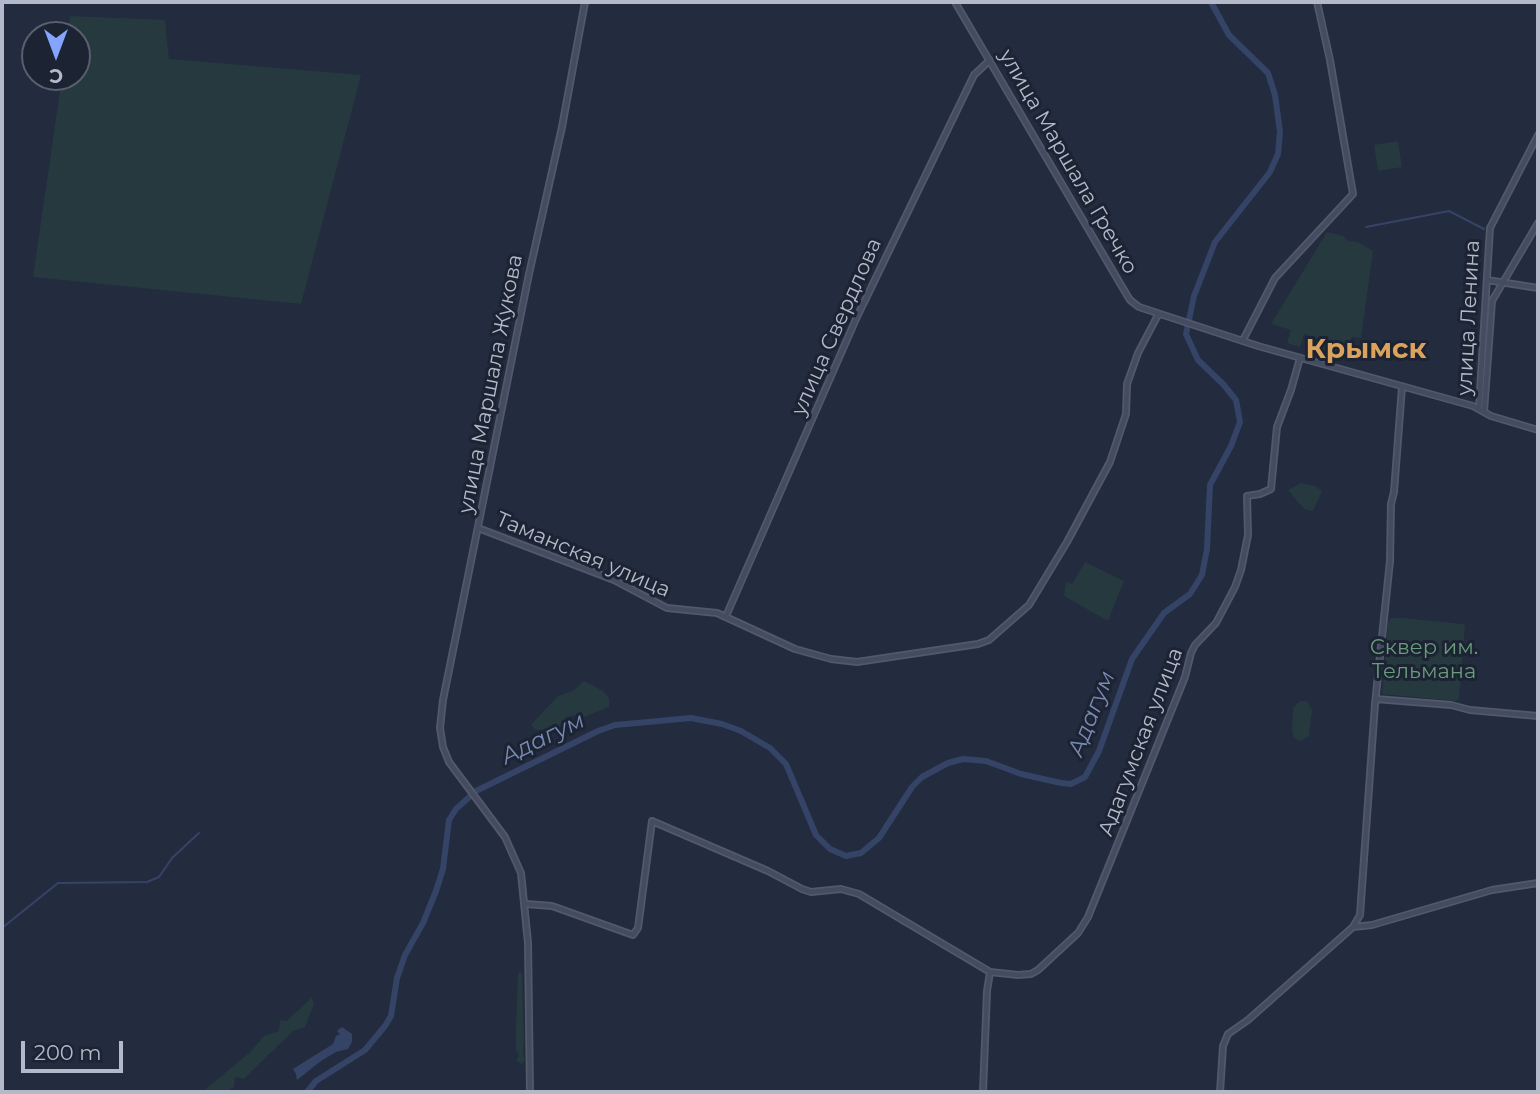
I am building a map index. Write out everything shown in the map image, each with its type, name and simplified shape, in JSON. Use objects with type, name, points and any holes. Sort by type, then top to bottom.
[{"type":"main road","name":"улица Маршала Жукова","points":[[530,1092],[524,886],[517,859],[505,836],[454,771],[443,747],[441,715],[529,274],[562,127],[585,2]]},
{"type":"main road","name":"улица Маршала Гречко","points":[[955,2],[1123,289],[1139,307],[1538,430]]},
{"type":"main road","points":[[1244,340],[1275,278],[1353,194],[1317,2]]},
{"type":"main road","name":"улица Свердлова","points":[[726,616],[856,319],[974,75],[990,60]]},
{"type":"main road","name":"улица Ленина","points":[[1482,411],[1490,228],[1538,135]]},
{"type":"main road","name":"улица Ленина","points":[[1485,343],[1491,305],[1501,282],[1538,223]]},
{"type":"main road","points":[[1487,280],[1538,288]]},
{"type":"main road","name":"Таманская улица","points":[[478,528],[614,580],[667,608],[717,613],[795,649],[851,662],[978,644],[989,640],[1029,605],[1067,542],[1110,462],[1126,414],[1127,384],[1138,353],[1158,315]]},
{"type":"main road","name":"Адагумская улица","points":[[990,972],[1018,975],[1038,970],[1078,933],[1095,903],[1185,677],[1191,653],[1199,640],[1216,623],[1235,587],[1248,535],[1247,496],[1271,489],[1277,427],[1300,358]]},
{"type":"main road","points":[[1220,1092],[1223,1046],[1228,1034],[1248,1020],[1359,919],[1402,387]]},
{"type":"main road","points":[[1376,699],[1538,716]]},
{"type":"main road","points":[[526,904],[552,906],[633,935],[638,928],[652,821],[811,891],[832,888],[859,894],[990,972],[983,1092]]},
{"type":"main road","points":[[1353,927],[1372,925],[1492,890],[1538,883]]},
{"type":"green space","points":[[70,16],[165,20],[169,59],[361,75],[301,304],[33,277],[60,91],[91,91],[91,21],[69,21]]},
{"type":"green space","points":[[1398,141],[1402,167],[1378,171],[1374,145]]},
{"type":"green space","points":[[1327,232],[1343,236],[1348,241],[1358,242],[1373,251],[1361,338],[1352,337],[1346,356],[1342,357],[1318,352],[1320,346],[1326,345],[1327,341],[1304,334],[1300,347],[1287,343],[1291,330],[1271,324]]},
{"type":"green space","points":[[1301,483],[1315,486],[1322,491],[1313,511],[1304,509],[1288,490]]},
{"type":"green space","points":[[1085,562],[1124,581],[1108,621],[1064,596],[1066,582],[1072,584]]},
{"type":"green space","name":"Сквер им. Тельмана","points":[[1391,618],[1465,626],[1459,698],[1456,701],[1382,694],[1388,621]]},
{"type":"green space","points":[[584,681],[603,691],[609,698],[609,707],[579,719],[574,715],[566,717],[562,726],[553,729],[536,730],[531,725],[557,697],[574,690]]},
{"type":"green space","points":[[1300,701],[1307,701],[1312,710],[1309,736],[1300,741],[1294,738],[1292,731],[1293,708]]},
{"type":"green space","points":[[520,972],[525,1060],[522,1064],[516,1061],[519,1056],[516,1050],[516,1023]]},
{"type":"green space","points":[[312,997],[314,1004],[305,1027],[293,1031],[244,1079],[235,1077],[234,1087],[226,1092],[202,1092],[249,1053],[264,1036],[279,1031],[280,1020],[287,1021]]},
{"type":"water","points":[[342,1027],[352,1034],[348,1049],[336,1052],[321,1061],[297,1080],[293,1069],[333,1044],[336,1036],[340,1034],[337,1031]]},
{"type":"waterway","name":"Адагум","points":[[307,1092],[316,1081],[365,1050],[391,1016],[397,978],[405,955],[423,923],[436,891],[443,869],[449,820],[456,809],[476,791],[598,731],[615,725],[691,718],[741,731],[770,748],[786,764],[816,835],[830,849],[846,856],[861,853],[879,838],[912,787],[922,777],[948,763],[963,759],[986,761],[1021,774],[1061,783],[1071,784],[1085,777],[1099,751],[1132,659],[1164,613],[1190,594],[1202,575],[1207,549],[1210,485],[1231,446],[1240,422],[1236,400],[1198,360],[1186,334],[1194,296],[1215,242],[1270,172],[1278,154],[1280,132],[1275,95],[1268,73],[1229,35],[1211,2]]},
{"type":"waterway","points":[[1366,227],[1449,211],[1484,229]]},
{"type":"waterway","points":[[2,928],[58,883],[147,882],[159,877],[172,858],[199,833]]},
{"type":"district","name":"Крымск","points":[[1366,350]]}]
